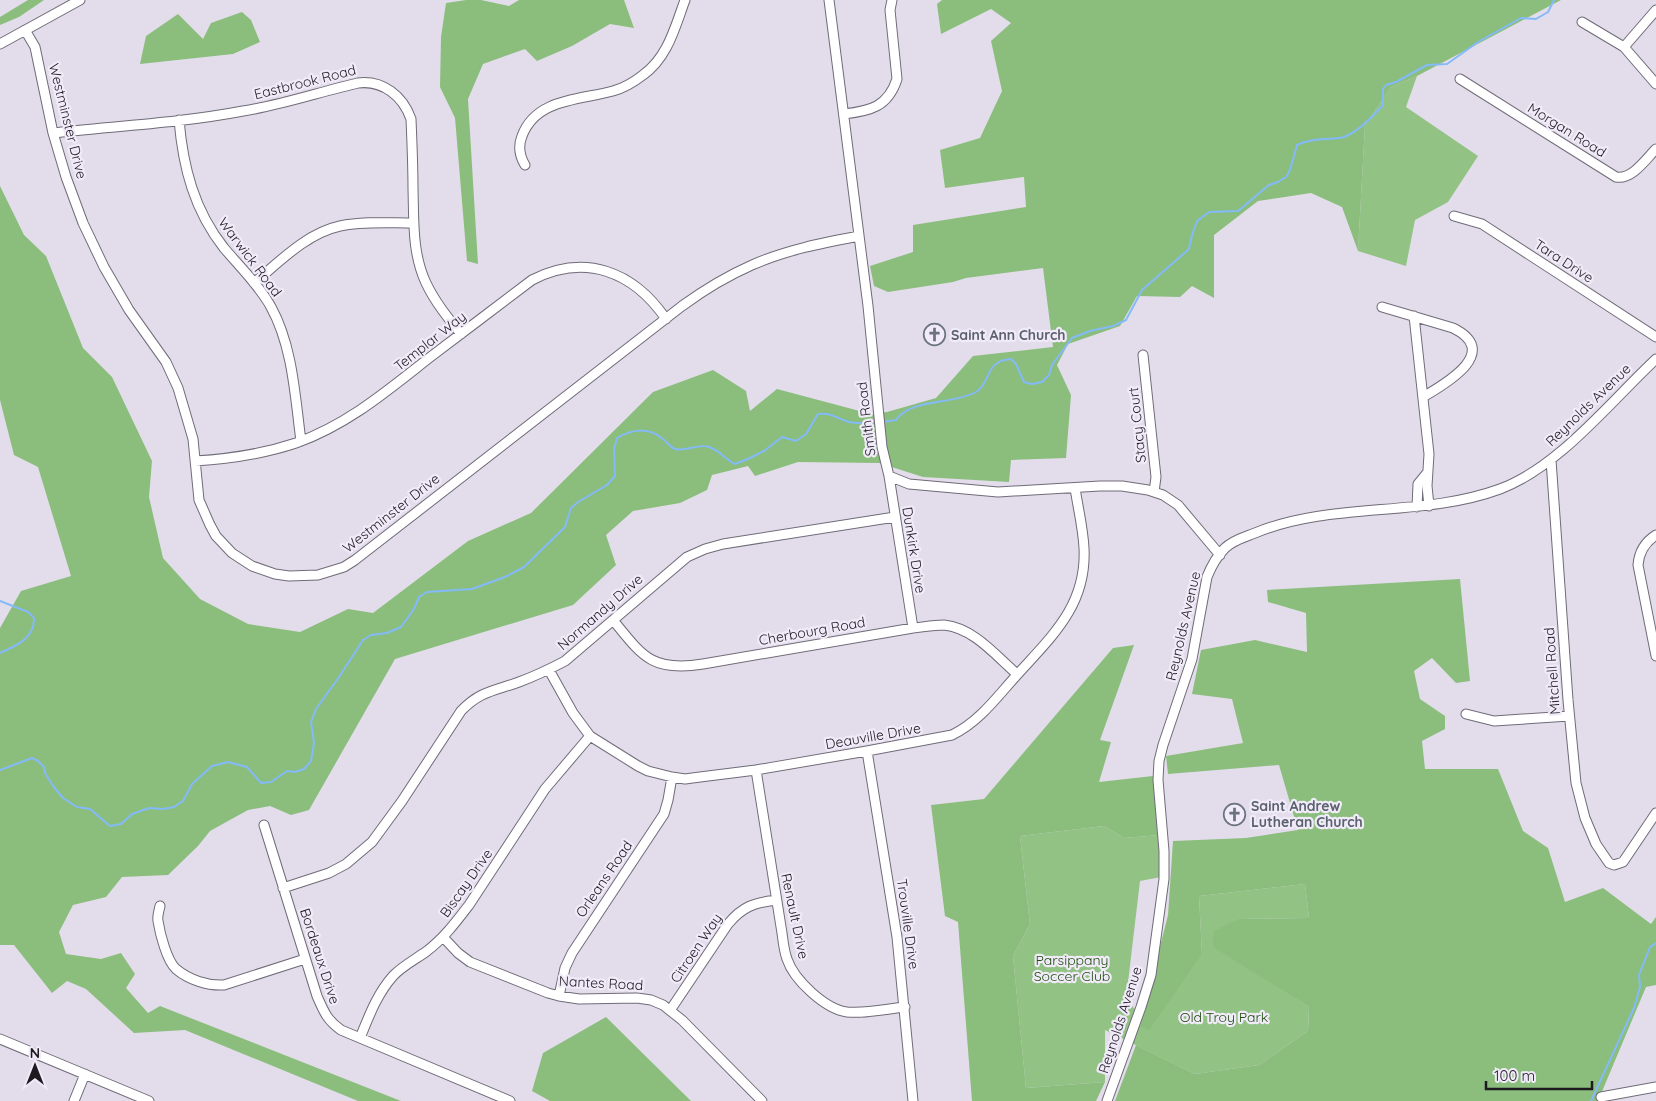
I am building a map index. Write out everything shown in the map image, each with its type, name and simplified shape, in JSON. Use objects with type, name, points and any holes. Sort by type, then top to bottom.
[{"type":"street","points":[[0,44],[80,0]]},
{"type":"street","points":[[525,164],[519,152],[520,142],[523,133],[531,121],[554,104],[613,91],[643,76],[651,69],[665,50],[685,0]]},
{"type":"street","name":"Smith Road","points":[[829,0],[859,236],[882,447],[889,476]]},
{"type":"street","points":[[844,114],[865,111],[879,105],[888,98],[894,88],[897,79],[890,10],[892,0]]},
{"type":"street","points":[[1624,48],[1656,10]]},
{"type":"street","points":[[1582,22],[1624,48],[1656,84]]},
{"type":"street","name":"Westminster Drive","points":[[25,30],[35,47],[53,133],[66,176],[84,223],[104,267],[129,310],[173,375],[190,425],[199,500],[204,514],[216,536],[232,553],[252,566],[275,574],[304,576],[332,571],[356,560],[707,289],[751,265],[795,250],[859,236]]},
{"type":"street","name":"Morgan Road","points":[[1460,79],[1616,176],[1622,178],[1628,176],[1656,149]]},
{"type":"street","name":"Eastbrook Road","points":[[53,133],[243,112],[282,104],[358,83],[366,82],[389,89],[406,106],[411,120],[413,223],[417,255],[426,282],[461,334]]},
{"type":"street","name":"Warwick Road","points":[[179,120],[185,168],[196,201],[214,234],[272,308],[283,334],[291,372],[301,441]]},
{"type":"street","name":"Tara Drive","points":[[1454,216],[1482,224],[1656,337]]},
{"type":"street","points":[[254,283],[309,239],[330,228],[354,224],[413,223]]},
{"type":"street","name":"Templar Way","points":[[195,461],[250,455],[301,441],[347,419],[532,280],[550,272],[573,268],[602,270],[621,276],[645,292],[666,319]]},
{"type":"street","points":[[1382,307],[1458,331],[1469,340],[1471,350],[1469,361],[1464,369],[1423,397]]},
{"type":"street","points":[[1414,316],[1429,454],[1427,473],[1429,506]]},
{"type":"street","name":"Stacy Court","points":[[1144,355],[1156,477],[1154,492]]},
{"type":"street","name":"Reynolds Avenue","points":[[1107,1101],[1151,975],[1158,932],[1164,874],[1158,780],[1161,753],[1192,659],[1207,577],[1220,555],[1233,542],[1264,529],[1293,521],[1336,514],[1429,506],[1470,500],[1502,488],[1535,471],[1571,444],[1656,359]]},
{"type":"street","name":"Mitchell Road","points":[[1551,460],[1569,716],[1576,783],[1585,818],[1596,844],[1606,860],[1609,863],[1619,864],[1623,862],[1656,813]]},
{"type":"street","points":[[1417,507],[1418,484],[1427,473]]},
{"type":"street","points":[[889,476],[909,484],[990,492],[1122,486],[1154,492],[1178,505],[1220,555]]},
{"type":"street","name":"Dunkirk Drive","points":[[889,476],[913,628]]},
{"type":"street","name":"Deauville Drive","points":[[549,670],[573,714],[590,736],[648,771],[672,777],[685,779],[756,770],[940,738],[960,731],[979,717],[1062,624],[1070,612],[1080,588],[1083,574],[1084,546],[1075,488]]},
{"type":"street","name":"Normandy Drive","points":[[283,888],[329,873],[346,864],[372,842],[461,711],[472,700],[485,693],[549,670],[577,652],[679,562],[705,549],[723,544],[895,517]]},
{"type":"street","points":[[1656,535],[1649,539],[1643,547],[1638,565],[1656,656]]},
{"type":"street","name":"Cherbourg Road","points":[[613,620],[643,655],[660,664],[679,667],[913,628],[945,626],[966,631],[974,636],[1017,674]]},
{"type":"street","points":[[1466,714],[1494,721],[1569,716]]},
{"type":"street","name":"Biscay Drive","points":[[360,1038],[374,1004],[384,988],[394,975],[443,937],[469,905],[545,789],[590,736]]},
{"type":"street","name":"Trouville Drive","points":[[867,751],[897,937],[913,1101]]},
{"type":"street","name":"Renault Drive","points":[[756,770],[787,959],[799,979],[821,1000],[836,1010],[855,1012],[905,1007]]},
{"type":"street","name":"Orleans Road","points":[[559,996],[565,968],[572,952],[661,819],[668,800],[672,777]]},
{"type":"street","name":"Bordeaux Drive","points":[[264,825],[305,959],[325,1014],[331,1022],[341,1030],[510,1101]]},
{"type":"street","name":"Citroen Way","points":[[671,1010],[736,914],[744,908],[776,900]]},
{"type":"street","points":[[160,906],[158,920],[169,958],[176,969],[201,982],[212,985],[224,984],[305,959]]},
{"type":"street","name":"Nantes Road","points":[[443,937],[458,953],[470,962],[559,996],[637,998],[651,1000],[671,1010],[762,1101]]},
{"type":"street","points":[[0,1039],[149,1101]]},
{"type":"street","points":[[74,1101],[85,1074]]},
{"type":"street","points":[[1601,1097],[1656,1087]]},
{"type":"green space","points":[[28,0],[44,0],[19,17],[0,25],[0,17]]},
{"type":"green space","points":[[481,0],[509,6],[519,0],[624,0],[634,28],[610,24],[572,46],[537,61],[525,49],[483,64],[468,99],[478,264],[467,261],[455,118],[440,87],[441,37],[446,3]]},
{"type":"green space","points":[[942,0],[1561,0],[1417,76],[1391,87],[1365,125],[1358,251],[1342,207],[1311,193],[1258,201],[1214,235],[1214,298],[1192,286],[1180,297],[1137,296],[1120,326],[1068,344],[1057,365],[1071,395],[1066,458],[1011,460],[1009,482],[923,477],[879,463],[798,462],[755,476],[748,466],[712,475],[707,490],[680,503],[633,511],[606,535],[616,565],[573,605],[395,659],[309,810],[291,815],[270,806],[248,810],[210,831],[198,846],[168,875],[122,877],[106,897],[73,905],[59,932],[66,954],[101,959],[121,953],[135,974],[126,988],[148,1013],[160,1006],[401,1101],[358,1101],[185,1030],[134,1033],[86,989],[67,981],[52,993],[14,945],[0,945],[0,628],[21,591],[71,576],[38,467],[14,455],[0,400],[0,186],[24,235],[46,256],[83,348],[112,377],[152,461],[149,497],[163,558],[200,599],[248,624],[300,632],[348,609],[373,613],[468,541],[531,513],[653,392],[713,370],[746,391],[750,411],[777,389],[871,414],[887,412],[936,398],[973,356],[1053,347],[1043,268],[966,278],[953,282],[888,292],[874,286],[870,266],[913,252],[913,225],[1026,207],[1024,177],[945,188],[940,150],[980,138],[1002,91],[991,41],[1011,23],[991,9],[941,34],[937,4]]},
{"type":"green space","points":[[242,12],[251,20],[260,42],[233,54],[140,64],[146,36],[178,14],[203,39],[211,23]]},
{"type":"green space","points":[[1417,76],[1406,107],[1478,156],[1448,202],[1415,220],[1406,266],[1358,251],[1365,125],[1391,87]]},
{"type":"green space","points":[[1460,579],[1470,681],[1456,683],[1432,658],[1414,671],[1420,699],[1445,716],[1445,729],[1422,741],[1425,769],[1498,769],[1523,831],[1548,848],[1565,902],[1603,888],[1651,924],[1656,917],[1656,985],[1646,987],[1598,1101],[1115,1101],[1136,1045],[1195,1074],[1259,1065],[1308,1031],[1309,1007],[1213,947],[1214,931],[1238,919],[1309,918],[1305,884],[1199,896],[1202,954],[1149,1030],[1140,1026],[1168,915],[1173,841],[1246,838],[1298,830],[1279,765],[1168,774],[1166,756],[1243,743],[1232,699],[1192,694],[1201,650],[1255,640],[1307,652],[1306,613],[1268,602],[1267,590]]},
{"type":"green space","points":[[1134,645],[1100,740],[1111,742],[1099,782],[1153,776],[1160,835],[1124,838],[1104,826],[1020,836],[1030,924],[1013,956],[1026,1088],[1105,1082],[1096,1101],[972,1101],[958,922],[945,916],[931,805],[984,799],[1113,648]]},
{"type":"green space","name":"Parsippany Soccer Club","points":[[1104,826],[1124,838],[1160,835],[1161,877],[1140,881],[1126,999],[1140,1015],[1140,1026],[1202,954],[1199,896],[1305,884],[1309,918],[1238,919],[1213,946],[1309,1007],[1308,1031],[1259,1065],[1195,1074],[1105,1030],[1105,1082],[1026,1088],[1013,956],[1030,924],[1020,836]]},
{"type":"green space","points":[[606,1017],[691,1101],[550,1101],[532,1091],[543,1053]]},
{"type":"waterway","points":[[882,422],[896,420],[912,408],[956,399],[976,392],[981,388],[992,368],[1002,361],[1011,359],[1016,364],[1024,382],[1032,384],[1042,382],[1049,375],[1052,365],[1072,338],[1090,331],[1113,326],[1126,320],[1142,290],[1189,249],[1197,221],[1209,212],[1238,211],[1269,185],[1286,177],[1290,170],[1297,145],[1313,140],[1345,137],[1351,134],[1383,105],[1383,89],[1386,85],[1396,82],[1427,65],[1447,64],[1478,42],[1521,18],[1536,19],[1548,12],[1554,0]]},
{"type":"waterway","points":[[0,770],[32,758],[38,761],[44,767],[45,773],[63,798],[77,807],[90,809],[110,826],[121,824],[132,814],[149,808],[163,809],[174,807],[183,801],[192,784],[212,766],[228,762],[247,767],[261,783],[271,782],[287,771],[295,772],[304,769],[311,761],[314,743],[311,722],[316,709],[363,640],[371,635],[387,633],[401,627],[414,609],[419,597],[427,592],[472,589],[505,577],[524,567],[565,527],[571,508],[607,485],[615,476],[614,449],[617,438],[634,431],[646,431],[658,435],[675,449],[709,447],[735,464],[764,451],[782,437],[796,441],[806,434],[818,414],[830,415],[852,423],[877,422]]},
{"type":"waterway","points":[[0,601],[28,612],[34,618],[28,636],[18,644],[0,653]]},
{"type":"waterway","points":[[1591,1101],[1634,1008],[1640,987],[1639,975],[1650,947],[1656,943]]},
{"type":"place","name":"Saint Ann Church","points":[[935,335]]},
{"type":"place","name":"Saint Andrew Lutheran Church","points":[[1235,814]]},
{"type":"park label","name":"Old Troy Park","points":[[1224,1017]]}]
